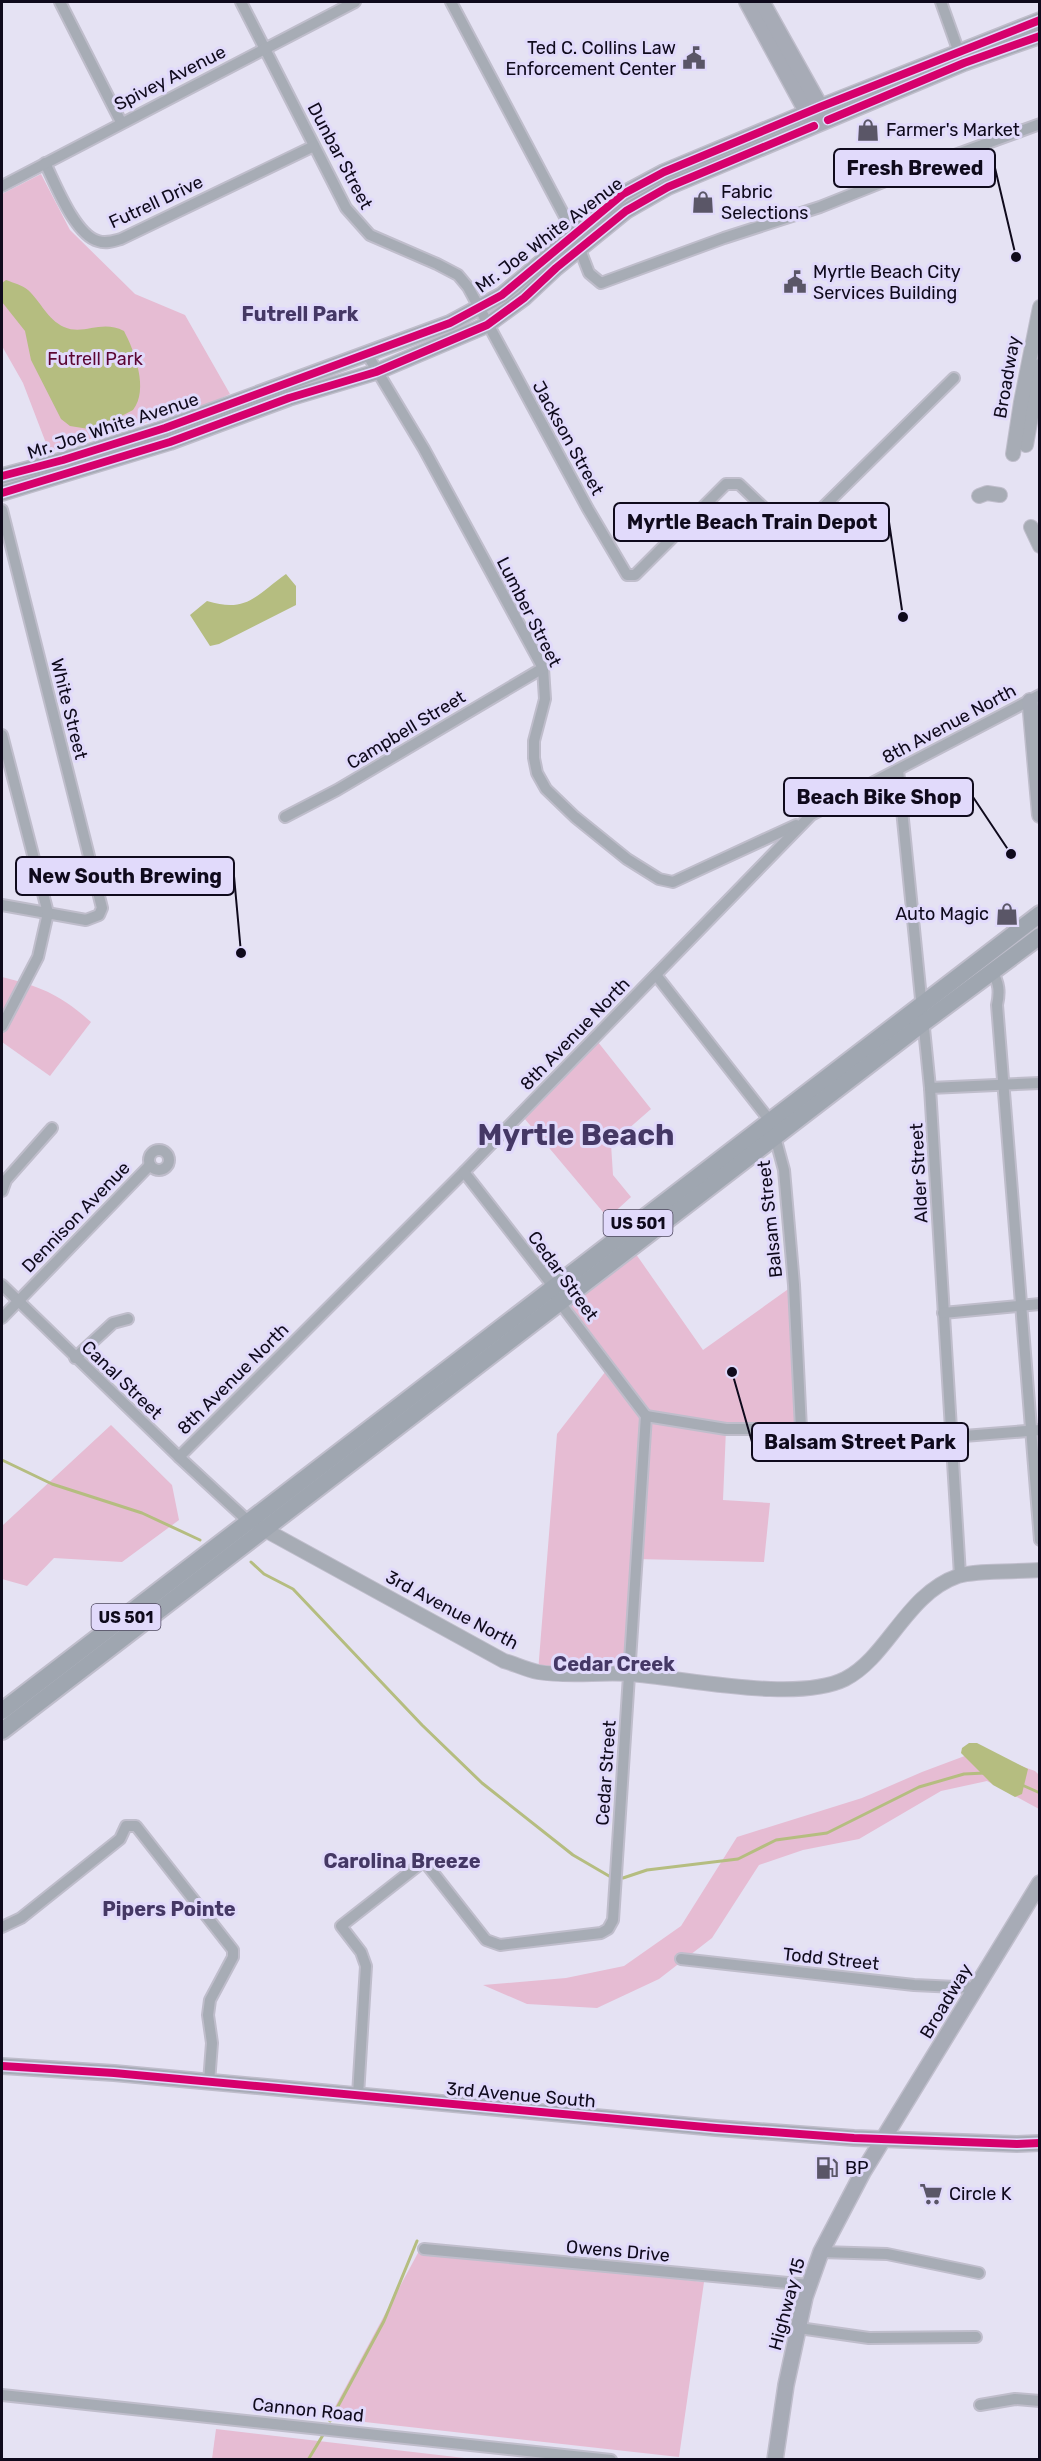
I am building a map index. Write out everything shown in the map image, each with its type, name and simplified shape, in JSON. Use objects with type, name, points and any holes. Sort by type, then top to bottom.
[{"type":"main road","points":[[747,2],[817,116]]},
{"type":"main road","points":[[762,2],[817,116]]},
{"type":"main road","name":"Mr. Joe White Avenue","points":[[2,476],[63,460],[165,428],[450,323],[502,295],[626,192],[664,172],[817,116],[961,58],[1040,20]]},
{"type":"main road","name":"Mr. Joe White Avenue","points":[[961,58],[1040,36]]},
{"type":"main road","name":"Mr. Joe White Avenue","points":[[2,493],[170,442],[289,398],[376,372],[487,325],[524,298],[556,268],[626,211],[668,187],[817,116]]},
{"type":"main road","points":[[1035,698],[1040,815]]},
{"type":"main road","name":"US 501","points":[[2,1711],[256,1525],[556,1297],[921,1016],[1040,914]]},
{"type":"main road","name":"US 501","points":[[921,1016],[992,971],[1040,936]]},
{"type":"main road","name":"US 501","points":[[2,1731],[256,1525]]},
{"type":"main road","name":"Broadway","points":[[884,2138],[1040,1883]]},
{"type":"main road","name":"3rd Avenue South","points":[[2,2066],[358,2095],[716,2128],[854,2138],[1040,2143]]},
{"type":"main road","name":"Highway 15","points":[[775,2460],[786,2385],[809,2285],[821,2252],[863,2172],[884,2138]]},
{"type":"street","points":[[60,2],[121,122]]},
{"type":"street","name":"Dunbar Street","points":[[241,2],[346,208],[361,227],[375,238],[458,275],[479,307]]},
{"type":"street","name":"Spivey Avenue","points":[[2,186],[355,2]]},
{"type":"street","points":[[452,2],[574,234],[594,280],[601,283],[724,238],[820,207],[1040,124]]},
{"type":"street","points":[[941,2],[961,58]]},
{"type":"street","name":"Futrell Drive","points":[[45,163],[79,227],[88,236],[98,241],[108,242],[121,239],[314,146]]},
{"type":"street","name":"Jackson Street","points":[[479,307],[588,509],[627,574],[635,574],[726,484],[740,484],[782,525],[803,528],[954,378]]},
{"type":"street","name":"Broadway","points":[[1040,308],[1013,454],[1026,445],[1040,366]]},
{"type":"street","name":"Lumber Street","points":[[367,354],[424,449],[543,668],[545,699],[534,741],[534,758],[537,773],[546,789],[575,817],[627,859],[659,879],[673,882],[803,822]]},
{"type":"street","points":[[1026,445],[1040,437]]},
{"type":"street","points":[[979,496],[987,493],[1000,495]]},
{"type":"street","name":"White Street","points":[[2,510],[102,908],[99,915],[86,920],[48,914]]},
{"type":"street","points":[[1031,528],[1040,546]]},
{"type":"street","name":"Campbell Street","points":[[285,817],[336,790],[543,668]]},
{"type":"street","name":"8th Avenue North","points":[[179,1457],[464,1172],[803,822],[848,794],[1035,698]]},
{"type":"street","points":[[2,735],[48,914],[39,957],[2,1026]]},
{"type":"street","name":"Alder Street","points":[[898,770],[930,1088],[960,1575]]},
{"type":"street","points":[[2,905],[48,914]]},
{"type":"street","points":[[992,971],[998,981],[997,1005],[1035,1431],[1040,1540]]},
{"type":"street","name":"Balsam Street","points":[[656,975],[773,1129],[784,1170],[794,1285],[801,1429]]},
{"type":"street","points":[[930,1088],[1040,1083]]},
{"type":"street","points":[[2,1191],[6,1180],[52,1128]]},
{"type":"street","name":"Dennison Avenue","points":[[2,1318],[150,1165]]},
{"type":"street","name":"Cedar Street","points":[[358,2095],[366,1966],[361,1952],[341,1926],[424,1861],[486,1940],[500,1945],[601,1933],[608,1929],[613,1920],[646,1416],[556,1297],[549,1281],[464,1172]]},
{"type":"street","name":"Canal Street","points":[[2,1285],[179,1457],[256,1525]]},
{"type":"street","points":[[943,1313],[1040,1304]]},
{"type":"street","points":[[75,1358],[113,1323],[128,1319]]},
{"type":"street","points":[[646,1416],[726,1429],[801,1429],[905,1437],[951,1437],[1035,1431]]},
{"type":"street","name":"3rd Avenue North","points":[[256,1525],[504,1661],[538,1672],[629,1674],[796,1690],[829,1686],[848,1678],[869,1660],[913,1608],[935,1587],[960,1575],[1040,1570]]},
{"type":"street","points":[[2,1927],[21,1918],[120,1839],[126,1826],[136,1826],[233,1950],[233,1957],[210,2000],[208,2015],[212,2043],[208,2082]]},
{"type":"street","name":"Todd Street","points":[[681,1959],[914,1985],[977,1988]]},
{"type":"street","name":"Owens Drive","points":[[424,2249],[809,2285]]},
{"type":"street","points":[[821,2252],[887,2254],[979,2273]]},
{"type":"street","points":[[799,2328],[869,2338],[976,2337]]},
{"type":"street","name":"Cannon Road","points":[[2,2395],[611,2460]]},
{"type":"street","points":[[980,2405],[1015,2399],[1040,2401]]},
{"type":"green space","name":"Futrell Park","points":[[41,174],[70,230],[135,294],[185,315],[230,394],[207,405],[49,451],[23,383],[2,346],[2,194]]},
{"type":"green space","points":[[2,977],[50,993],[91,1022],[50,1076],[2,1042]]},
{"type":"green space","points":[[594,1037],[651,1109],[611,1144],[613,1175],[631,1197],[608,1218],[519,1112]]},
{"type":"green space","points":[[631,1247],[703,1350],[794,1285],[801,1429],[726,1429],[723,1500],[770,1503],[764,1562],[636,1559],[629,1674],[538,1672],[557,1434],[609,1367],[561,1303]]},
{"type":"green space","points":[[111,1425],[172,1485],[179,1520],[122,1562],[54,1558],[27,1586],[2,1579],[2,1526]]},
{"type":"green space","points":[[978,1751],[1035,1771],[1039,1775],[1039,1809],[987,1781],[941,1791],[859,1839],[803,1850],[759,1865],[712,1938],[659,1979],[597,2008],[527,2004],[483,1985],[566,1978],[624,1966],[681,1926],[737,1837],[862,1798]]},
{"type":"green space","points":[[419,2251],[704,2282],[679,2457],[329,2418]]},
{"type":"green space","points":[[216,2429],[473,2459],[212,2459]]},
{"type":"shaded area","points":[[6,280],[28,290],[53,320],[64,327],[79,330],[108,327],[124,331],[139,371],[140,392],[133,410],[95,430],[70,426],[61,419],[31,360],[25,331],[2,302],[2,283]]},
{"type":"shaded area","points":[[286,574],[296,586],[296,605],[219,644],[210,646],[190,615],[207,601],[241,604],[258,595]]},
{"type":"shaded area","points":[[969,1743],[977,1743],[1028,1769],[1022,1794],[1015,1797],[993,1785],[961,1753],[962,1748]]},
{"type":"waterway","points":[[2,1460],[52,1484],[142,1513],[200,1540]]},
{"type":"waterway","points":[[251,1562],[264,1574],[293,1589],[422,1725],[482,1783],[573,1855],[609,1876]]},
{"type":"waterway","points":[[623,1878],[647,1870],[738,1859],[776,1840],[827,1833],[919,1787],[964,1774],[985,1773]]},
{"type":"waterway","points":[[1022,1785],[1040,1793]]},
{"type":"waterway","points":[[330,2421],[384,2321],[417,2241]]},
{"type":"waterway","points":[[308,2460],[323,2435]]},
{"type":"cycle path","points":[[2,476],[63,460],[165,428],[450,323],[502,295],[623,194],[664,172],[1040,20]]},
{"type":"cycle path","points":[[828,120],[964,63],[1040,36]]},
{"type":"cycle path","points":[[2,493],[170,442],[289,398],[376,372],[487,325],[524,298],[556,268],[626,211],[668,187],[814,126]]},
{"type":"cycle path","points":[[2,2066],[114,2073],[716,2128],[854,2138],[1040,2143]]},
{"type":"place","name":"Ted C. Collins Law Enforcement Center","points":[[694,58]]},
{"type":"place","name":"Farmer's Market","points":[[868,130]]},
{"type":"place","name":"Fabric Selections","points":[[703,202]]},
{"type":"place","name":"Fresh Brewed","points":[[1016,257]]},
{"type":"place","name":"Myrtle Beach City Services Building","points":[[795,282]]},
{"type":"place","name":"Myrtle Beach Train Depot","points":[[903,617]]},
{"type":"place","name":"Beach Bike Shop","points":[[1011,854]]},
{"type":"place","name":"Auto Magic","points":[[1007,914]]},
{"type":"place","name":"New South Brewing","points":[[241,953]]},
{"type":"place","name":"Balsam Street Park","points":[[732,1372]]},
{"type":"place","name":"BP","points":[[827,2168]]},
{"type":"place","name":"Circle K","points":[[931,2194]]},
{"type":"district","name":"Futrell Park","points":[[300,314]]},
{"type":"district","name":"Myrtle Beach","points":[[576,1135]]},
{"type":"district","name":"Cedar Creek","points":[[614,1664]]},
{"type":"district","name":"Carolina Breeze","points":[[402,1861]]},
{"type":"district","name":"Pipers Pointe","points":[[169,1909]]}]
